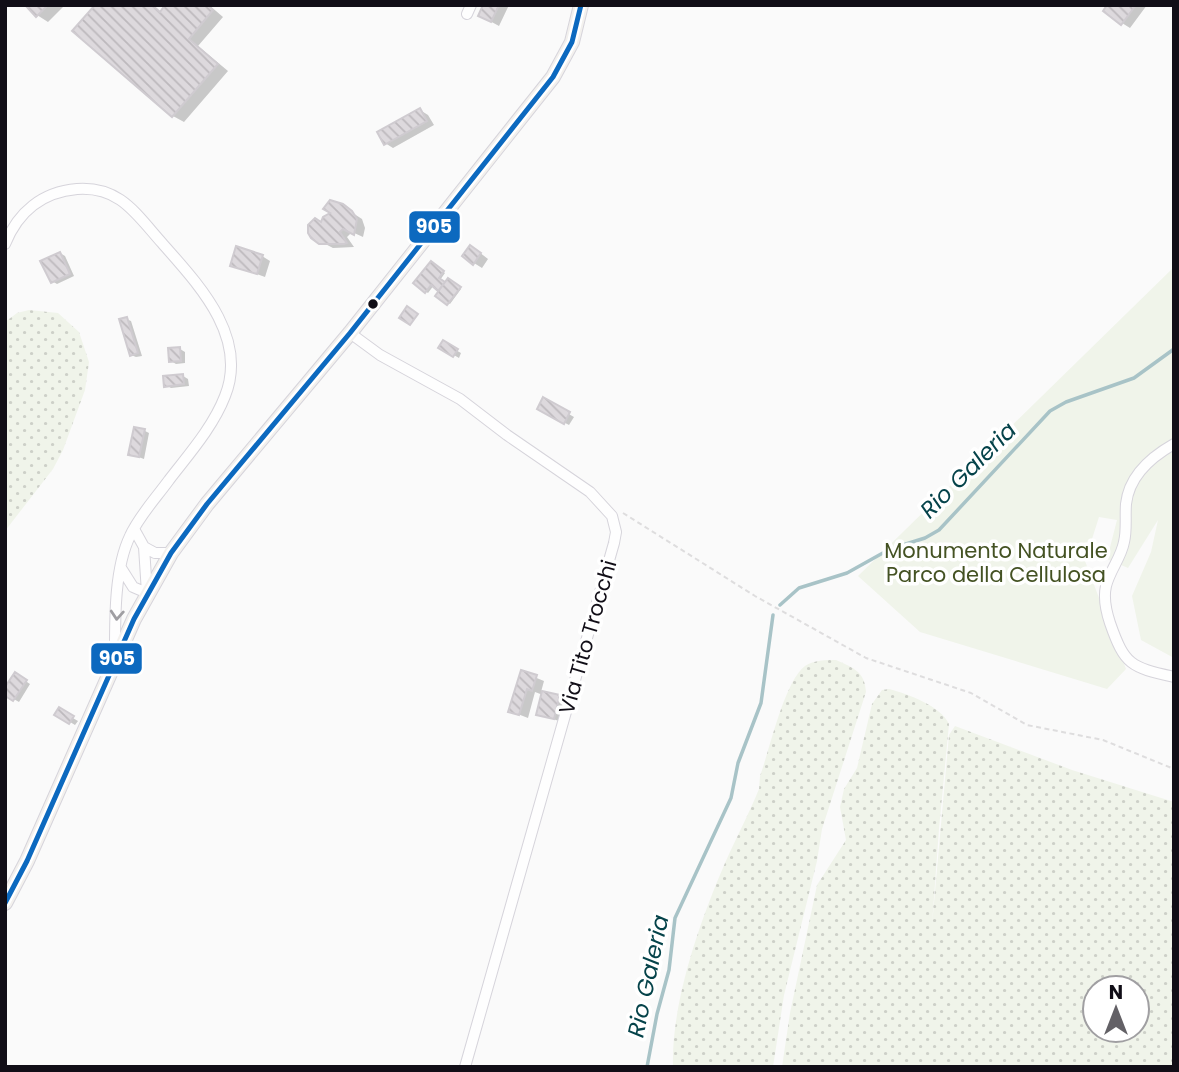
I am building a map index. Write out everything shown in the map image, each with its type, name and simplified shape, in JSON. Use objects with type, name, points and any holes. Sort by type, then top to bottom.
[{"type":"main road","points":[[5,903],[27,861],[147,593],[171,553],[207,504],[350,334],[553,77],[572,42],[581,5]]},
{"type":"street","points":[[5,244],[25,212],[47,195],[77,189],[99,190],[110,194],[125,202],[196,282],[218,315],[227,340],[230,363],[226,396],[209,425],[128,540],[121,568],[115,662]]},
{"type":"street","name":"Via Tito Trocchi","points":[[350,334],[380,355],[472,407],[597,498],[614,523],[614,543],[466,1067]]},
{"type":"street","points":[[1174,444],[1144,466],[1132,484],[1126,504],[1125,542],[1120,558],[1109,577],[1105,595],[1107,614],[1123,655],[1143,669],[1174,677]]},
{"type":"street","points":[[121,568],[133,587],[147,593],[144,547],[134,529]]},
{"type":"street","points":[[144,547],[155,553],[171,553]]},
{"type":"path","points":[[614,507],[755,596],[872,660],[980,697],[1027,725],[1103,740],[1174,769]]},
{"type":"green space","name":"Monumento Naturale Parco della Cellulosa","points":[[1174,267],[1174,658],[1141,640],[1132,596],[1151,552],[1158,520],[1128,568],[1107,559],[1117,520],[1099,517],[1085,561],[1126,669],[1107,689],[920,632],[858,576]]},
{"type":"green space","points":[[29,310],[58,313],[79,332],[89,362],[85,390],[63,450],[53,469],[5,531],[5,322],[17,313]]},
{"type":"green space","points":[[836,660],[861,675],[866,692],[822,829],[817,861],[784,995],[773,1067],[673,1067],[677,1016],[697,936],[725,863],[759,789],[760,776],[784,701],[797,674],[805,666],[816,661]]},
{"type":"green space","points":[[889,689],[923,702],[939,712],[949,724],[932,925],[949,735],[955,726],[1072,770],[1174,802],[1174,1067],[782,1067],[790,1013],[817,885],[846,840],[840,807],[844,789],[857,768],[872,704],[882,690]]},
{"type":"building","points":[[25,5],[48,5],[36,17]]},
{"type":"building","points":[[95,5],[152,5],[160,12],[165,5],[208,5],[213,10],[189,39],[218,64],[172,117],[72,31]]},
{"type":"building","points":[[483,5],[499,5],[491,22],[478,16]]},
{"type":"building","points":[[1107,5],[1136,5],[1121,25],[1103,11]]},
{"type":"building","points":[[420,108],[427,121],[384,145],[377,132]]},
{"type":"building","points":[[330,200],[343,204],[357,219],[354,235],[343,229],[340,232],[347,243],[319,244],[308,233],[308,225],[315,218],[321,222],[323,217],[330,213],[323,209]]},
{"type":"building","points":[[470,245],[481,253],[473,265],[462,256]]},
{"type":"building","points":[[236,246],[263,255],[257,274],[230,266]]},
{"type":"building","points":[[60,252],[70,274],[51,283],[40,261]]},
{"type":"building","points":[[431,261],[444,271],[439,278],[445,282],[438,291],[431,285],[425,293],[413,283]]},
{"type":"building","points":[[448,278],[461,287],[447,305],[435,296]]},
{"type":"building","points":[[407,306],[418,314],[410,325],[399,318]]},
{"type":"building","points":[[127,317],[138,353],[130,356],[119,319]]},
{"type":"building","points":[[443,340],[458,349],[453,357],[438,348]]},
{"type":"building","points":[[180,347],[181,361],[169,362],[168,348]]},
{"type":"building","points":[[183,374],[184,384],[164,387],[163,376]]},
{"type":"building","points":[[543,397],[570,412],[564,424],[537,409]]},
{"type":"building","points":[[134,427],[145,429],[139,457],[128,455]]},
{"type":"building","points":[[521,670],[537,675],[532,691],[527,689],[519,715],[508,712]]},
{"type":"building","points":[[15,672],[27,680],[13,701],[5,696],[5,687]]},
{"type":"building","points":[[542,691],[560,695],[554,719],[536,715]]},
{"type":"building","points":[[59,707],[74,716],[69,724],[54,715]]},
{"type":"waterway","name":"Rio Galeria","points":[[780,605],[799,588],[847,573],[890,549],[925,538],[939,530],[1050,411],[1066,402],[1134,378],[1174,349]]},
{"type":"waterway","name":"Rio Galeria","points":[[647,1067],[669,970],[675,918],[731,798],[738,763],[761,703],[773,615]]},
{"type":"transit line","name":"905","points":[[5,903],[27,861],[134,619],[171,553],[207,504],[350,333],[553,77],[572,42],[581,5]]}]
